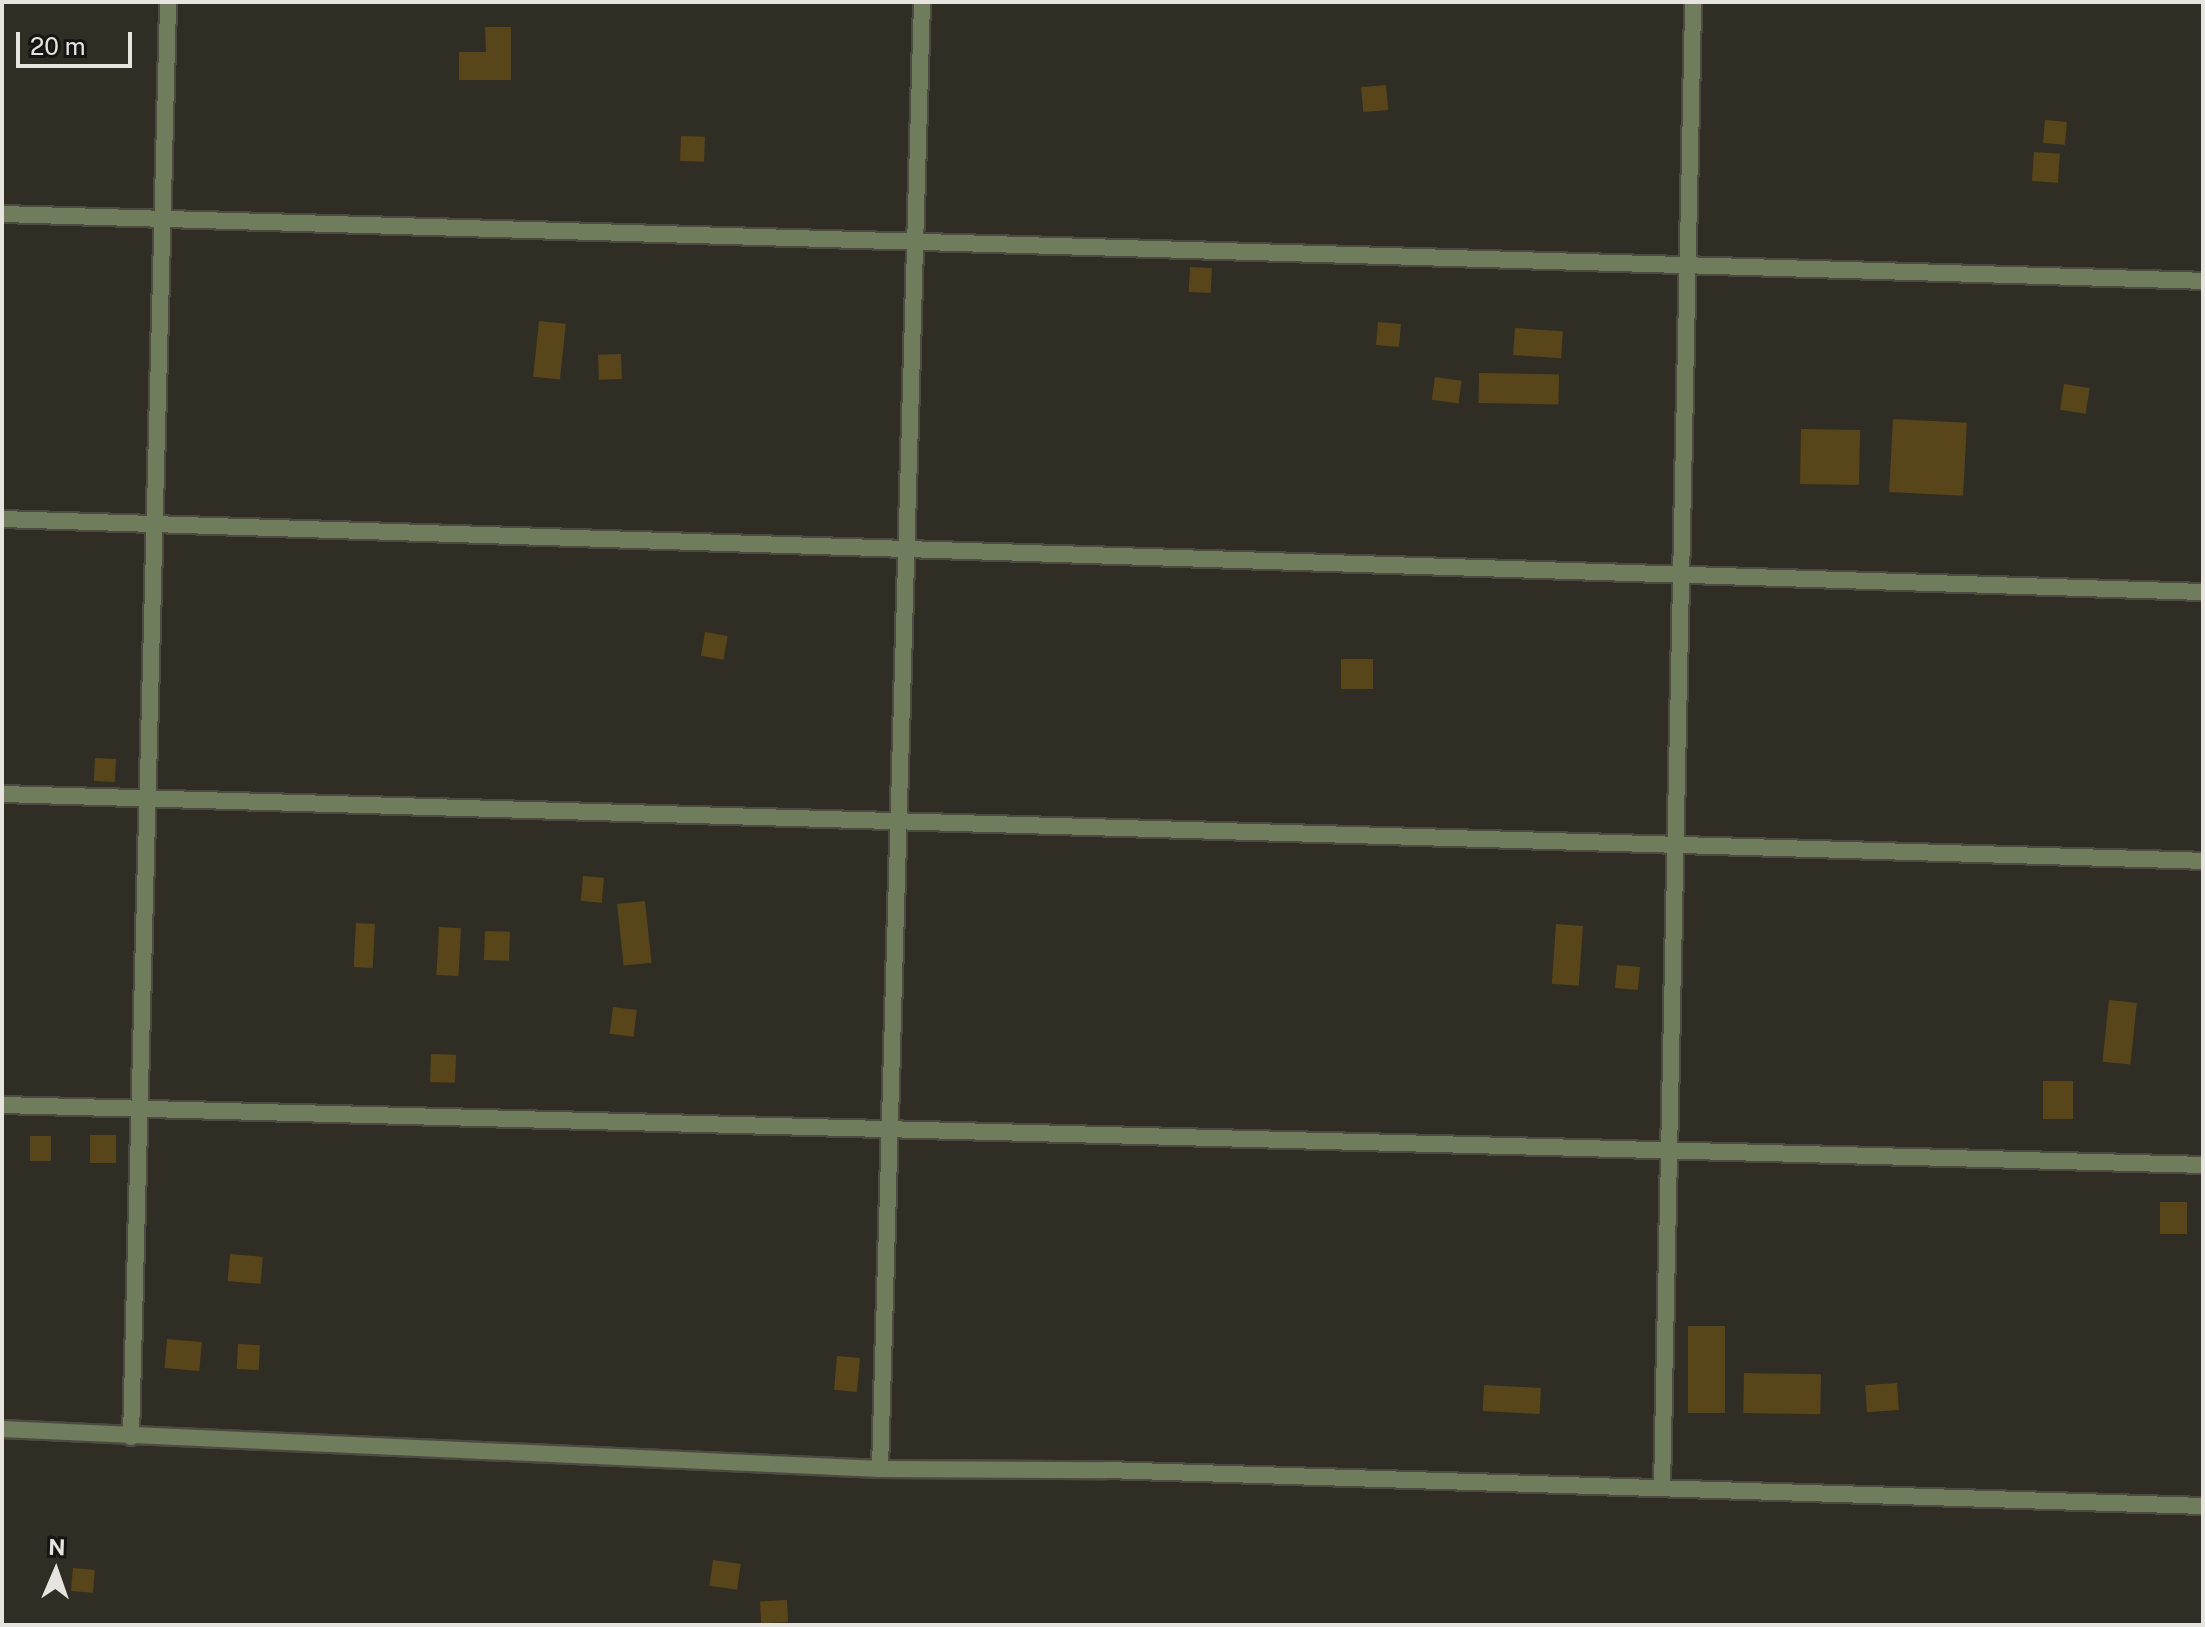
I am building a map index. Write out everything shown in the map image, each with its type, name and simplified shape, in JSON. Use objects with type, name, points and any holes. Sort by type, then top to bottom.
[{"type":"street","points":[[131,1437],[168,2]]},
{"type":"street","points":[[880,1469],[922,2]]},
{"type":"street","points":[[1662,1488],[1693,2]]},
{"type":"street","points":[[2,214],[2203,281]]},
{"type":"street","points":[[2,519],[2203,592]]},
{"type":"street","points":[[2,794],[2203,861]]},
{"type":"street","points":[[2,1105],[2203,1165]]},
{"type":"street","points":[[2,1429],[880,1469],[1106,1470],[2203,1506]]},
{"type":"building","points":[[485,27],[511,27],[511,80],[459,80],[459,52],[486,52]]},
{"type":"building","points":[[1386,85],[1388,110],[1363,112],[1361,87]]},
{"type":"building","points":[[2045,120],[2067,122],[2065,145],[2043,143]]},
{"type":"building","points":[[681,136],[705,137],[704,162],[680,161]]},
{"type":"building","points":[[2034,152],[2060,154],[2058,183],[2032,181]]},
{"type":"building","points":[[1190,267],[1212,268],[1211,293],[1189,292]]},
{"type":"building","points":[[539,321],[566,324],[560,380],[533,377]]},
{"type":"building","points":[[1378,322],[1401,324],[1399,347],[1376,345]]},
{"type":"building","points":[[1515,328],[1563,331],[1561,358],[1513,355]]},
{"type":"building","points":[[621,354],[622,379],[599,380],[598,355]]},
{"type":"building","points":[[1479,373],[1559,374],[1558,404],[1478,403]]},
{"type":"building","points":[[1435,377],[1462,381],[1459,404],[1432,400]]},
{"type":"building","points":[[2064,384],[2090,388],[2086,414],[2060,410]]},
{"type":"building","points":[[1893,419],[1967,423],[1963,496],[1889,492]]},
{"type":"building","points":[[1801,429],[1860,430],[1859,485],[1800,484]]},
{"type":"building","points":[[705,632],[728,636],[723,660],[701,656]]},
{"type":"building","points":[[1341,659],[1373,659],[1373,689],[1341,689]]},
{"type":"building","points":[[95,758],[116,759],[115,782],[94,781]]},
{"type":"building","points":[[583,876],[604,878],[602,903],[581,901]]},
{"type":"building","points":[[645,901],[651,963],[624,966],[617,904]]},
{"type":"building","points":[[356,923],[375,924],[373,968],[354,967]]},
{"type":"building","points":[[1556,924],[1583,926],[1579,986],[1552,984]]},
{"type":"building","points":[[439,927],[461,928],[458,976],[436,975]]},
{"type":"building","points":[[485,931],[510,932],[509,961],[484,960]]},
{"type":"building","points":[[1617,965],[1640,967],[1638,990],[1615,988]]},
{"type":"building","points":[[2109,1000],[2137,1003],[2130,1065],[2103,1062]]},
{"type":"building","points":[[613,1007],[637,1010],[634,1037],[610,1034]]},
{"type":"building","points":[[431,1054],[456,1055],[455,1083],[430,1082]]},
{"type":"building","points":[[2043,1081],[2073,1081],[2073,1119],[2043,1119]]},
{"type":"building","points":[[90,1135],[116,1135],[116,1163],[90,1163]]},
{"type":"building","points":[[30,1136],[51,1136],[51,1161],[30,1161]]},
{"type":"building","points":[[2160,1202],[2187,1202],[2187,1234],[2160,1234]]},
{"type":"building","points":[[230,1254],[263,1257],[261,1284],[228,1281]]},
{"type":"building","points":[[1688,1326],[1725,1326],[1725,1413],[1688,1413]]},
{"type":"building","points":[[167,1339],[202,1342],[199,1371],[164,1368]]},
{"type":"building","points":[[238,1344],[260,1345],[259,1370],[237,1369]]},
{"type":"building","points":[[837,1356],[860,1358],[857,1392],[834,1390]]},
{"type":"building","points":[[1744,1373],[1821,1374],[1820,1414],[1743,1413]]},
{"type":"building","points":[[1897,1383],[1899,1410],[1867,1412],[1865,1385]]},
{"type":"building","points":[[1484,1385],[1541,1388],[1540,1414],[1483,1411]]},
{"type":"building","points":[[713,1560],[741,1564],[737,1590],[709,1586]]},
{"type":"building","points":[[73,1568],[95,1570],[93,1593],[71,1591]]},
{"type":"building","points":[[787,1600],[788,1622],[761,1623],[760,1601]]}]
